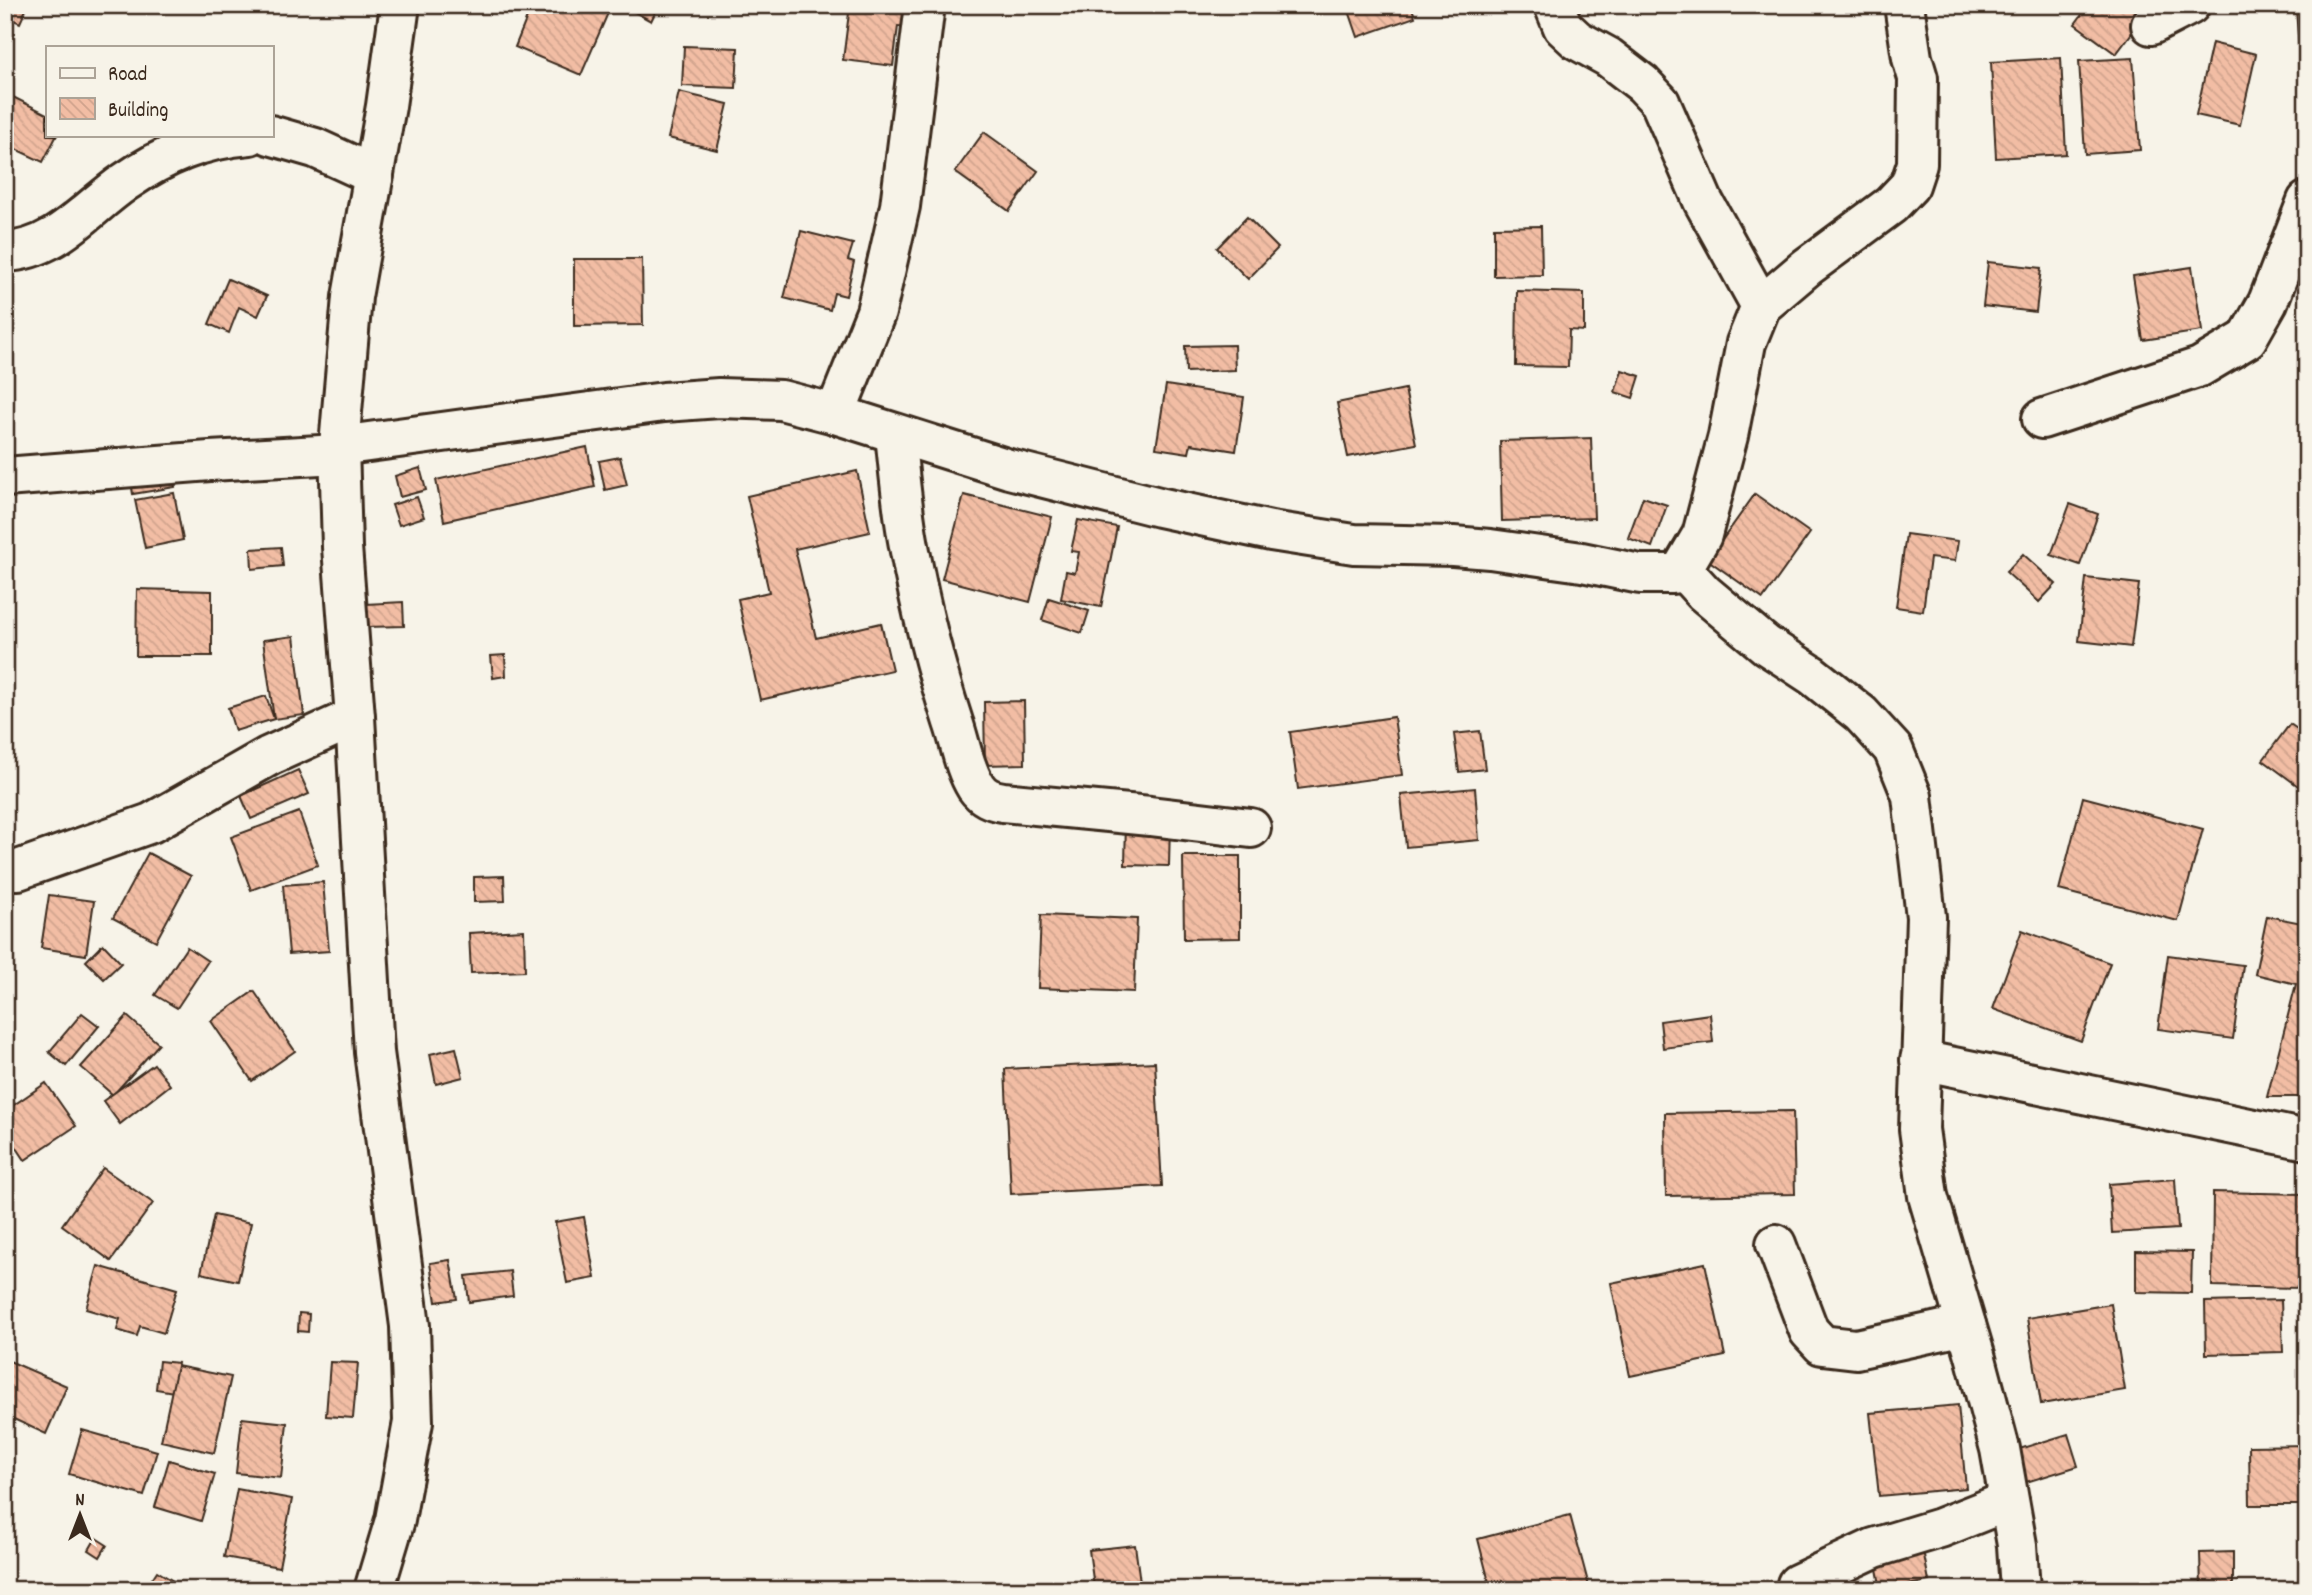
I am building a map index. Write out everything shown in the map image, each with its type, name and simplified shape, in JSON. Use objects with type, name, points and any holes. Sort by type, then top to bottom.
[{"type":"street","points":[[374,1590],[394,1520],[413,1422],[410,1326],[374,1052],[355,717],[342,547],[339,450],[352,297],[386,106],[400,5]]},
{"type":"street","points":[[835,414],[876,312],[900,206],[925,5]]},
{"type":"street","points":[[1554,5],[1563,27],[1577,40],[1608,57],[1643,84],[1660,102],[1703,201],[1760,306]]},
{"type":"street","points":[[5,477],[339,450],[664,402],[719,398],[781,400],[835,414],[1009,469],[1159,507],[1271,531],[1354,544],[1490,549],[1582,562],[1640,574],[1673,574],[1682,569],[1702,535],[1728,436],[1746,343],[1760,306],[1807,267],[1892,205],[1910,185],[1917,164],[1918,78],[1912,58],[1904,5]]},
{"type":"street","points":[[2151,25],[2190,5]]},
{"type":"street","points":[[5,252],[14,252],[50,241],[123,183],[171,153],[220,137],[235,136]]},
{"type":"street","points":[[273,136],[315,148],[374,175]]},
{"type":"street","points":[[2042,419],[2200,367],[2247,339],[2268,302],[2307,201]]},
{"type":"street","points":[[895,434],[908,544],[922,608],[945,696],[968,767],[981,792],[986,797],[1003,802],[1251,828]]},
{"type":"street","points":[[1682,569],[1704,593],[1766,645],[1812,675],[1861,714],[1893,749],[1912,796],[1926,917],[1919,1129],[1928,1196],[2000,1449],[2017,1545],[2020,1590]]},
{"type":"street","points":[[5,870],[18,870],[151,823],[270,756],[355,717]]},
{"type":"street","points":[[1920,1060],[2307,1140]]},
{"type":"street","points":[[1776,1244],[1809,1331],[1822,1345],[1856,1349],[1966,1325]]},
{"type":"street","points":[[1797,1584],[1874,1548],[1940,1528],[2008,1501]]},
{"type":"building","points":[[5,5],[28,5],[20,23],[5,16]]},
{"type":"building","points":[[532,5],[591,5],[608,13],[581,75],[515,47]]},
{"type":"building","points":[[622,5],[659,5],[651,21]]},
{"type":"building","points":[[850,5],[913,5],[910,27],[898,26],[893,66],[843,60]]},
{"type":"building","points":[[1347,5],[1411,5],[1415,17],[1358,37]]},
{"type":"building","points":[[2089,5],[2142,5],[2149,10],[2116,54],[2075,24]]},
{"type":"building","points":[[2307,9],[2307,87],[2302,87],[2296,10]]},
{"type":"building","points":[[2212,43],[2256,54],[2240,125],[2196,115]]},
{"type":"building","points":[[684,46],[738,48],[736,88],[682,86]]},
{"type":"building","points":[[2061,58],[2066,154],[1996,158],[1991,62]]},
{"type":"building","points":[[2133,58],[2140,150],[2085,154],[2079,61]]},
{"type":"building","points":[[679,92],[728,104],[717,150],[668,138]]},
{"type":"building","points":[[5,93],[46,114],[46,136],[56,136],[43,162],[5,144]]},
{"type":"building","points":[[984,132],[1038,171],[1009,211],[955,172]]},
{"type":"building","points":[[1247,217],[1278,248],[1248,279],[1217,248]]},
{"type":"building","points":[[1541,226],[1542,275],[1494,276],[1494,227]]},
{"type":"building","points":[[801,231],[853,244],[848,260],[854,262],[846,296],[834,293],[830,310],[784,298]]},
{"type":"building","points":[[574,259],[642,259],[643,325],[574,326]]},
{"type":"building","points":[[1988,262],[2041,268],[2036,312],[1983,306]]},
{"type":"building","points":[[2192,267],[2202,331],[2143,340],[2133,276]]},
{"type":"building","points":[[228,279],[267,296],[258,316],[239,307],[229,333],[209,324]]},
{"type":"building","points":[[1517,291],[1584,293],[1584,331],[1569,330],[1568,367],[1516,366]]},
{"type":"building","points":[[1234,345],[1235,370],[1186,372],[1185,346]]},
{"type":"building","points":[[1622,370],[1640,376],[1633,398],[1615,392]]},
{"type":"building","points":[[1166,385],[1244,397],[1236,451],[1191,444],[1189,453],[1156,448]]},
{"type":"building","points":[[1405,389],[1416,444],[1348,457],[1337,403]]},
{"type":"building","points":[[1591,438],[1594,518],[1502,521],[1500,441]]},
{"type":"building","points":[[587,447],[595,487],[444,521],[436,480]]},
{"type":"building","points":[[620,457],[627,485],[605,490],[599,461]]},
{"type":"building","points":[[172,468],[175,487],[133,494],[130,476]]},
{"type":"building","points":[[420,468],[426,490],[400,497],[395,476]]},
{"type":"building","points":[[857,471],[870,532],[795,549],[816,638],[881,623],[892,670],[760,700],[738,599],[769,592],[747,496]]},
{"type":"building","points":[[174,493],[183,540],[145,548],[135,500]]},
{"type":"building","points":[[1755,494],[1810,533],[1763,599],[1708,560]]},
{"type":"building","points":[[964,495],[1052,517],[1030,602],[942,579]]},
{"type":"building","points":[[417,497],[424,517],[399,525],[392,505]]},
{"type":"building","points":[[1643,497],[1667,505],[1652,547],[1628,538]]},
{"type":"building","points":[[2070,504],[2098,514],[2080,565],[2051,555]]},
{"type":"building","points":[[1078,520],[1117,527],[1101,607],[1061,599],[1066,571],[1075,573],[1079,552],[1071,551]]},
{"type":"building","points":[[1906,534],[1958,541],[1955,561],[1930,558],[1923,611],[1896,607]]},
{"type":"building","points":[[281,547],[283,566],[252,569],[251,549]]},
{"type":"building","points":[[2023,554],[2056,584],[2039,602],[2006,572]]},
{"type":"building","points":[[2086,578],[2139,584],[2131,647],[2079,641]]},
{"type":"building","points":[[137,589],[212,591],[212,656],[136,656]]},
{"type":"building","points":[[1049,598],[1089,611],[1082,633],[1042,620]]},
{"type":"building","points":[[403,602],[404,626],[367,627],[366,604]]},
{"type":"building","points":[[294,636],[304,715],[274,719],[263,640]]},
{"type":"building","points":[[505,655],[506,676],[493,678],[491,656]]},
{"type":"building","points":[[266,696],[274,719],[235,731],[228,708]]},
{"type":"building","points":[[1024,701],[1025,764],[985,765],[984,702]]},
{"type":"building","points":[[1394,717],[1402,775],[1298,789],[1290,732]]},
{"type":"building","points":[[2290,724],[2307,736],[2307,775],[2298,786],[2263,760]]},
{"type":"building","points":[[1480,731],[1485,769],[1459,772],[1454,734]]},
{"type":"building","points":[[298,770],[309,794],[251,819],[241,796]]},
{"type":"building","points":[[1475,788],[1479,840],[1406,847],[1401,795]]},
{"type":"building","points":[[2083,797],[2203,829],[2178,921],[2059,890]]},
{"type":"building","points":[[299,812],[318,865],[251,890],[231,837]]},
{"type":"building","points":[[1126,820],[1170,822],[1169,866],[1125,865]]},
{"type":"building","points":[[148,853],[191,876],[156,941],[113,918]]},
{"type":"building","points":[[1183,856],[1240,856],[1240,938],[1184,939]]},
{"type":"building","points":[[504,876],[505,901],[474,902],[474,877]]},
{"type":"building","points":[[323,882],[329,951],[289,954],[283,885]]},
{"type":"building","points":[[49,895],[94,901],[86,955],[41,948]]},
{"type":"building","points":[[1041,915],[1137,919],[1134,992],[1038,988]]},
{"type":"building","points":[[2267,916],[2307,924],[2307,1097],[2267,1097],[2296,984],[2255,974]]},
{"type":"building","points":[[524,930],[525,971],[471,973],[469,933]]},
{"type":"building","points":[[2022,930],[2110,963],[2081,1041],[1993,1009]]},
{"type":"building","points":[[103,944],[121,963],[104,979],[86,961]]},
{"type":"building","points":[[187,947],[208,961],[177,1008],[155,995]]},
{"type":"building","points":[[2168,955],[2243,965],[2233,1039],[2158,1029]]},
{"type":"building","points":[[254,991],[295,1051],[252,1081],[211,1021]]},
{"type":"building","points":[[82,1013],[99,1026],[66,1066],[49,1052]]},
{"type":"building","points":[[1710,1014],[1713,1042],[1663,1048],[1660,1021]]},
{"type":"building","points":[[127,1016],[159,1044],[113,1095],[81,1067]]},
{"type":"building","points":[[456,1048],[463,1077],[436,1084],[430,1054]]},
{"type":"building","points":[[1155,1062],[1162,1186],[1011,1194],[1005,1069]]},
{"type":"building","points":[[154,1064],[170,1085],[120,1124],[103,1101]]},
{"type":"building","points":[[46,1083],[76,1126],[25,1160],[13,1142],[5,1147],[5,1111]]},
{"type":"building","points":[[1793,1111],[1795,1194],[1666,1196],[1665,1113]]},
{"type":"building","points":[[103,1168],[153,1203],[111,1261],[62,1225]]},
{"type":"building","points":[[2175,1179],[2178,1229],[2112,1233],[2109,1184]]},
{"type":"building","points":[[2213,1192],[2302,1194],[2301,1288],[2212,1286]]},
{"type":"building","points":[[214,1215],[251,1223],[238,1281],[201,1273]]},
{"type":"building","points":[[584,1217],[595,1278],[567,1283],[555,1222]]},
{"type":"building","points":[[2136,1251],[2192,1252],[2191,1293],[2136,1292]]},
{"type":"building","points":[[450,1260],[457,1299],[436,1302],[430,1263]]},
{"type":"building","points":[[1705,1263],[1725,1356],[1630,1376],[1611,1283]]},
{"type":"building","points":[[98,1266],[177,1289],[164,1333],[140,1326],[137,1336],[117,1330],[120,1319],[86,1309]]},
{"type":"building","points":[[510,1271],[513,1296],[469,1302],[466,1276]]},
{"type":"building","points":[[2281,1300],[2283,1352],[2206,1354],[2205,1302]]},
{"type":"building","points":[[2111,1304],[2125,1390],[2041,1404],[2027,1318]]},
{"type":"building","points":[[299,1313],[309,1314],[308,1332],[298,1331]]},
{"type":"building","points":[[7,1360],[67,1386],[46,1434],[5,1415]]},
{"type":"building","points":[[159,1361],[178,1363],[174,1392],[156,1389]]},
{"type":"building","points":[[330,1362],[358,1363],[353,1418],[326,1416]]},
{"type":"building","points":[[177,1366],[231,1377],[214,1453],[161,1441]]},
{"type":"building","points":[[1958,1405],[1966,1488],[1879,1496],[1870,1413]]},
{"type":"building","points":[[242,1418],[287,1423],[281,1478],[236,1473]]},
{"type":"building","points":[[82,1430],[157,1451],[144,1496],[69,1474]]},
{"type":"building","points":[[2068,1434],[2078,1466],[2023,1483],[2013,1451]]},
{"type":"building","points":[[2307,1445],[2307,1505],[2250,1505],[2249,1446]]},
{"type":"building","points":[[169,1460],[215,1474],[201,1521],[155,1507]]},
{"type":"building","points":[[237,1489],[292,1499],[279,1567],[224,1557]]},
{"type":"building","points":[[1570,1515],[1590,1590],[1491,1590],[1478,1539]]},
{"type":"building","points":[[96,1538],[107,1545],[100,1557],[89,1550]]},
{"type":"building","points":[[1135,1545],[1140,1582],[1094,1587],[1089,1550]]},
{"type":"building","points":[[1923,1550],[1929,1581],[1881,1590],[1875,1558]]},
{"type":"building","points":[[2233,1552],[2233,1590],[2201,1590],[2200,1553]]},
{"type":"building","points":[[157,1571],[178,1584],[174,1590],[146,1588]]}]
